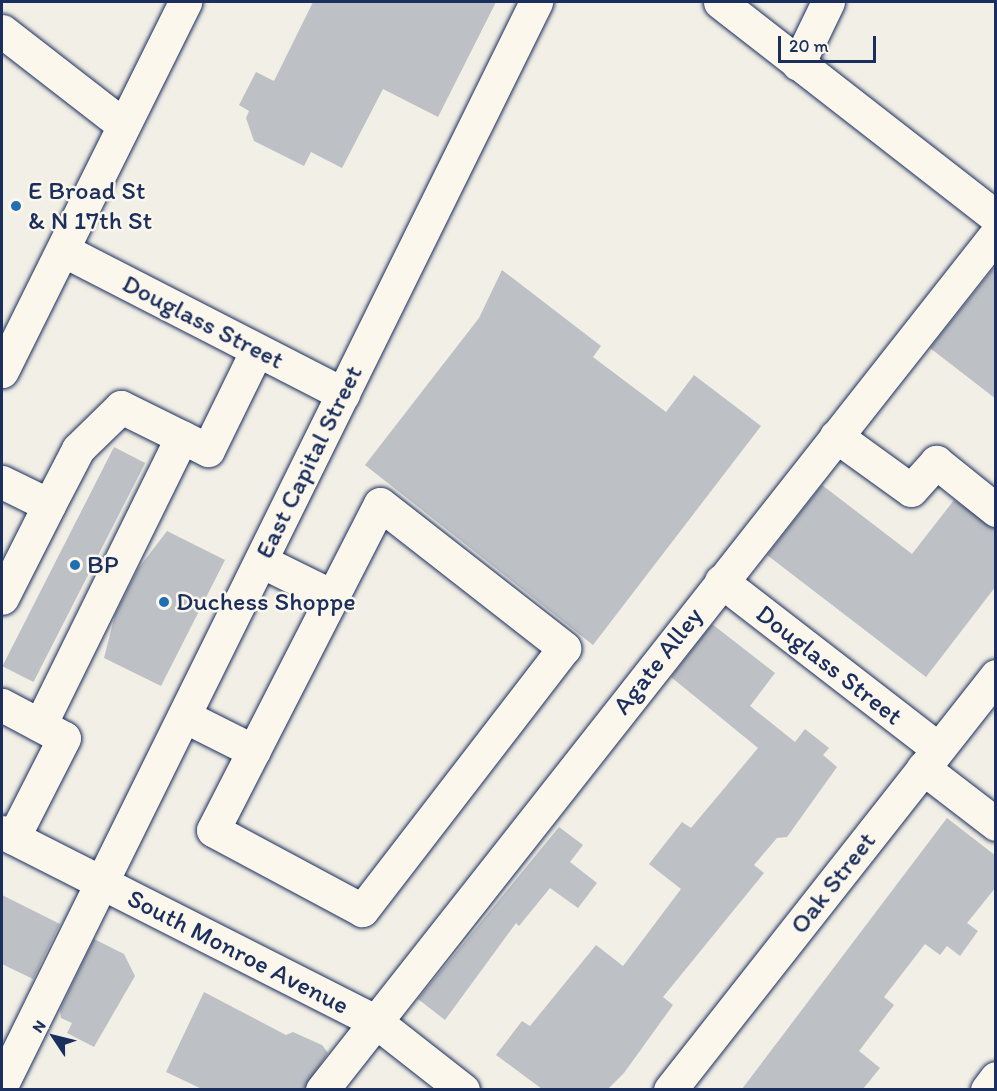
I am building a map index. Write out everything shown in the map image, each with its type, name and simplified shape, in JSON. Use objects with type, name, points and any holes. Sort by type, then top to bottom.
[{"type":"street","points":[[2,371],[185,2]]},
{"type":"street","name":"East Capital Street","points":[[2,1084],[536,2]]},
{"type":"street","points":[[720,2],[996,217]]},
{"type":"street","points":[[798,64],[828,2]]},
{"type":"street","points":[[2,31],[123,125]]},
{"type":"street","name":"Agate Alley","points":[[322,1089],[996,234]]},
{"type":"street","name":"Douglass Street","points":[[63,250],[343,394]]},
{"type":"street","points":[[2,598],[78,449],[121,407],[208,450],[257,350]]},
{"type":"street","points":[[40,725],[182,436]]},
{"type":"street","points":[[836,436],[910,490],[936,462],[996,510]]},
{"type":"street","points":[[2,482],[48,505]]},
{"type":"street","points":[[380,504],[564,648],[362,910],[213,830],[334,597],[380,504]]},
{"type":"street","points":[[261,561],[334,597]]},
{"type":"street","name":"Douglass Street","points":[[721,581],[931,759],[996,824]]},
{"type":"street","name":"Oak Street","points":[[670,1089],[996,676]]},
{"type":"street","points":[[2,705],[64,738],[7,835]]},
{"type":"street","points":[[184,716],[254,751]]},
{"type":"street","name":"South Monroe Avenue","points":[[7,835],[375,1021],[463,1089]]},
{"type":"street","points":[[987,1089],[996,1078]]},
{"type":"building","points":[[313,2],[496,2],[438,117],[383,89],[342,168],[311,152],[304,166],[254,141],[246,118],[249,111],[239,105],[256,72],[274,81]]},
{"type":"building","points":[[996,265],[996,399],[930,348]]},
{"type":"building","points":[[502,270],[601,346],[593,357],[666,412],[694,375],[761,426],[593,645],[365,465],[479,318]]},
{"type":"building","name":"BP","points":[[114,447],[145,463],[34,682],[2,666]]},
{"type":"building","points":[[822,485],[912,554],[954,500],[996,528],[996,586],[926,677],[767,555]]},
{"type":"building","name":"Duchess Shoppe","points":[[167,531],[225,560],[161,686],[104,658],[115,615],[138,569]]},
{"type":"building","points":[[712,624],[775,673],[750,706],[795,742],[805,729],[829,748],[823,755],[837,767],[787,837],[777,838],[754,865],[764,873],[663,997],[673,1005],[624,1073],[608,1089],[542,1089],[496,1055],[522,1021],[530,1026],[596,945],[623,966],[681,889],[649,864],[682,822],[691,828],[758,748],[671,677]]},
{"type":"building","points":[[947,818],[996,856],[996,887],[967,923],[978,931],[960,956],[947,946],[940,955],[925,944],[884,997],[894,1005],[859,1051],[880,1068],[863,1089],[742,1089]]},
{"type":"building","points":[[559,827],[583,845],[570,862],[597,883],[578,908],[550,888],[519,926],[516,923],[445,1020],[418,999]]},
{"type":"building","points":[[2,895],[60,924],[33,979],[2,964]]},
{"type":"building","points":[[94,939],[124,954],[135,976],[94,1047],[67,1033],[72,1023],[61,1018],[60,1010]]},
{"type":"building","points":[[204,992],[286,1035],[293,1032],[322,1045],[328,1053],[304,1089],[202,1089],[166,1072]]},
{"type":"place","name":"E Broad St & N 17th St","points":[[16,206]]},
{"type":"place","name":"BP","points":[[75,565]]},
{"type":"place","name":"Duchess Shoppe","points":[[164,602]]}]
